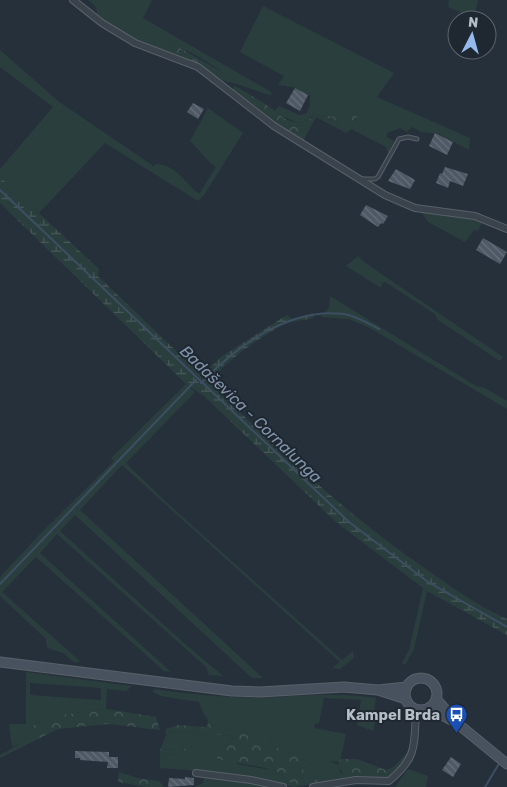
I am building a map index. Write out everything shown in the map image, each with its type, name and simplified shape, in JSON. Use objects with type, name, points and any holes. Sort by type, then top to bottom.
[{"type":"street","points":[[73,0],[102,23],[134,43],[198,67],[274,126],[358,180],[415,208],[467,214],[507,229]]},
{"type":"street","points":[[0,662],[232,691],[260,692],[344,687],[378,690],[407,687],[415,679],[428,680],[435,686],[436,699],[458,724],[507,764]]},
{"type":"street","points":[[406,699],[407,687]]},
{"type":"street","points":[[378,690],[406,699],[416,709],[429,708],[458,724]]},
{"type":"street","points":[[429,708],[436,699]]},
{"type":"street","points":[[313,787],[356,780],[389,784],[412,757],[416,709]]},
{"type":"street","points":[[196,773],[251,780],[283,787]]},
{"type":"lane","points":[[358,180],[378,177],[399,139],[408,137],[417,139]]},
{"type":"green space","points":[[88,0],[152,0],[143,18],[273,93],[269,95],[234,83],[235,80],[183,49],[164,45],[163,51],[137,41],[112,26],[97,14],[96,7]]},
{"type":"green space","points":[[449,0],[478,0],[476,10],[455,10],[448,7]]},
{"type":"green space","points":[[263,6],[394,73],[377,97],[470,138],[469,150],[439,134],[421,132],[412,127],[407,132],[400,128],[387,133],[387,137],[394,141],[388,153],[386,147],[351,129],[346,133],[316,117],[324,116],[312,116],[305,122],[297,123],[274,112],[279,106],[299,115],[306,114],[310,105],[310,96],[293,87],[278,85],[284,76],[240,52]],"holes":[[[325,116],[342,120],[360,127],[343,127]]]},
{"type":"green space","points":[[164,45],[178,47],[236,80],[234,83],[224,81],[199,65],[163,51]]},
{"type":"green space","points":[[0,50],[58,101],[152,165],[152,167],[156,164],[169,167],[199,194],[216,167],[190,141],[208,108],[243,133],[204,195],[198,201],[105,143],[39,213],[0,177],[0,169],[53,107],[0,67]]},
{"type":"green space","points":[[235,86],[264,103],[287,120],[297,123],[305,122],[315,115],[338,117],[345,112],[358,117],[358,120],[362,123],[360,127],[343,127],[324,116],[316,117],[302,143],[277,127],[232,89]]},
{"type":"green space","points":[[0,177],[99,269],[98,276],[194,368],[204,372],[222,356],[287,315],[292,319],[313,313],[314,318],[283,325],[254,343],[231,360],[211,384],[287,457],[367,525],[395,547],[474,602],[507,619],[507,635],[427,591],[336,522],[204,396],[186,384],[0,203]]},
{"type":"green space","points":[[422,213],[465,217],[482,222],[478,231],[474,230],[465,242],[428,222]]},
{"type":"green space","points":[[358,256],[503,357],[500,361],[438,320],[435,314],[385,282],[382,283],[381,288],[346,266]]},
{"type":"green space","points":[[330,296],[476,386],[485,388],[507,401],[507,409],[370,328],[349,319],[320,317],[329,308]]},
{"type":"green space","points":[[186,384],[195,392],[126,463],[166,502],[342,660],[353,651],[354,658],[340,669],[332,668],[340,662],[122,465],[80,510],[263,678],[252,678],[75,515],[60,531],[223,676],[209,675],[206,667],[57,534],[40,553],[171,672],[164,671],[36,557],[2,592],[80,661],[75,663],[63,653],[47,648],[46,639],[0,596],[0,577],[39,535],[114,461],[111,458]]},
{"type":"green space","points":[[423,588],[427,591],[414,649],[405,665],[402,663],[409,650]]},
{"type":"green space","points":[[26,672],[132,686],[126,691],[107,689],[106,709],[60,715],[31,726],[24,739],[12,747],[9,724],[26,724]],"holes":[[[30,683],[101,688],[101,700],[30,695]]]},
{"type":"green space","points":[[154,689],[231,697],[363,696],[376,698],[373,718],[376,720],[373,731],[357,725],[361,700],[324,698],[319,723],[315,724],[314,728],[346,734],[340,762],[330,761],[338,765],[340,772],[344,774],[349,771],[357,776],[319,783],[316,777],[303,771],[305,765],[312,764],[314,758],[300,753],[291,754],[273,746],[261,735],[208,724],[207,717],[204,715],[199,702],[161,696],[153,692]]},
{"type":"green space","points":[[106,709],[156,717],[160,730],[108,724],[58,729],[0,758],[0,755],[23,740],[31,726],[60,715]]},
{"type":"green space","points":[[208,724],[261,735],[273,746],[291,754],[300,753],[315,758],[312,764],[305,765],[303,771],[316,777],[319,783],[294,787],[279,773],[269,769],[217,758],[220,747],[231,742],[233,736],[174,731],[166,735],[166,729],[178,725],[205,727]]},
{"type":"green space","points":[[174,731],[233,736],[231,742],[220,747],[237,764],[272,770],[289,779],[294,787],[227,774],[160,768],[160,754],[184,755],[185,764],[188,764],[189,754],[207,753],[187,748],[180,750],[160,749],[166,736]]},
{"type":"green space","points":[[187,748],[207,753],[212,758],[189,754],[188,764],[185,764],[184,755],[160,754],[160,749],[180,750]]},
{"type":"green space","points":[[409,750],[406,761],[389,777],[357,776],[349,771],[344,774],[337,766],[341,759],[357,759],[386,770],[394,767]]},
{"type":"green space","points":[[408,769],[428,776],[426,787],[395,787]]},
{"type":"green space","points":[[119,772],[137,778],[159,781],[164,787],[146,787],[118,782]]},
{"type":"green space","points":[[204,778],[260,783],[273,787],[195,787],[203,783]]},
{"type":"building","points":[[295,88],[308,95],[300,111],[286,103]]},
{"type":"building","points":[[193,103],[204,109],[198,119],[187,112]]},
{"type":"building","points":[[435,133],[453,142],[447,155],[429,146]]},
{"type":"building","points":[[445,167],[468,174],[463,186],[450,181],[448,188],[436,183]]},
{"type":"building","points":[[396,169],[415,180],[410,189],[388,181]]},
{"type":"building","points":[[366,205],[388,216],[383,224],[381,223],[378,227],[360,215]]},
{"type":"building","points":[[483,238],[507,252],[500,264],[476,250]]},
{"type":"building","points":[[75,751],[109,752],[109,757],[118,757],[118,768],[107,768],[108,762],[80,760],[80,758],[75,758]]},
{"type":"building","points":[[451,757],[461,764],[453,777],[442,770]]},
{"type":"building","points":[[185,777],[194,778],[194,785],[168,787],[169,778],[185,779]]},
{"type":"waterway","name":"Badaševica - Cornalunga","points":[[0,190],[349,522],[428,582],[507,627]]},
{"type":"waterway","points":[[201,383],[215,369],[248,343],[284,323],[324,313],[344,314],[379,329]]},
{"type":"waterway","points":[[0,584],[196,380]]},
{"type":"waterway","points":[[485,787],[500,762]]},
{"type":"place","name":"Kampel Brda","points":[[456,734]]}]
